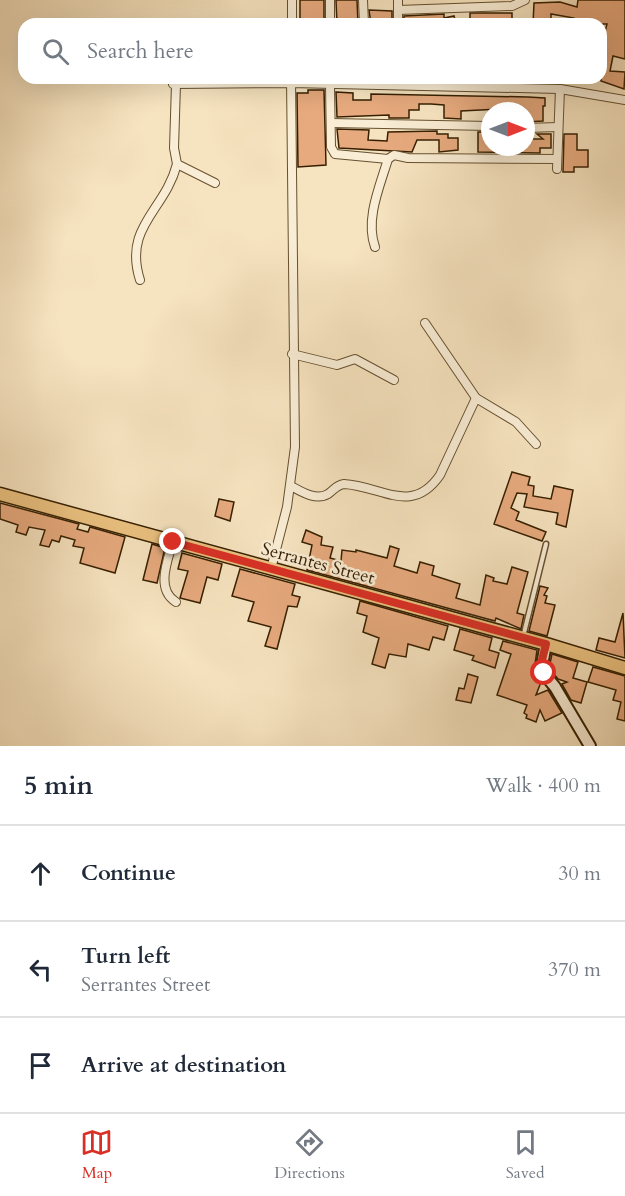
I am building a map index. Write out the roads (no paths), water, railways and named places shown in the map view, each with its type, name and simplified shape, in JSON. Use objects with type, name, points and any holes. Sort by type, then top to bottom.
[{"type":"main road","name":"Serrantes Street","points":[[0,494],[546,644],[625,668]]},
{"type":"street","points":[[292,0],[292,18]]},
{"type":"street","points":[[330,0],[330,18]]},
{"type":"street","points":[[363,0],[364,18]]},
{"type":"street","points":[[398,0],[398,18]]},
{"type":"street","points":[[398,10],[512,6],[525,0]]},
{"type":"street","points":[[140,280],[134,259],[135,248],[149,216],[171,184],[177,164],[174,148],[174,84]]},
{"type":"street","points":[[271,569],[291,486],[295,447],[292,354],[291,84]]},
{"type":"street","points":[[320,84],[341,84]]},
{"type":"street","points":[[420,84],[560,89],[625,100]]},
{"type":"street","points":[[330,85],[331,147],[335,154],[388,159],[394,155],[408,158],[557,159]]},
{"type":"street","points":[[557,169],[560,89]]},
{"type":"street","points":[[331,123],[481,126]]},
{"type":"street","points":[[535,128],[558,127]]},
{"type":"street","points":[[375,247],[372,236],[373,212],[388,159]]},
{"type":"street","points":[[177,164],[215,183]]},
{"type":"street","points":[[425,323],[476,398],[516,422],[536,444]]},
{"type":"street","points":[[292,354],[337,365],[355,359],[394,380]]},
{"type":"street","points":[[291,486],[313,496],[326,495],[338,485],[344,484],[395,495],[418,496],[432,486],[440,475],[476,398]]},
{"type":"street","points":[[173,542],[165,584],[166,594],[176,602]]},
{"type":"street","points":[[546,644],[541,670],[555,687],[590,746]]},
{"type":"lane","points":[[523,638],[546,544]]}]
